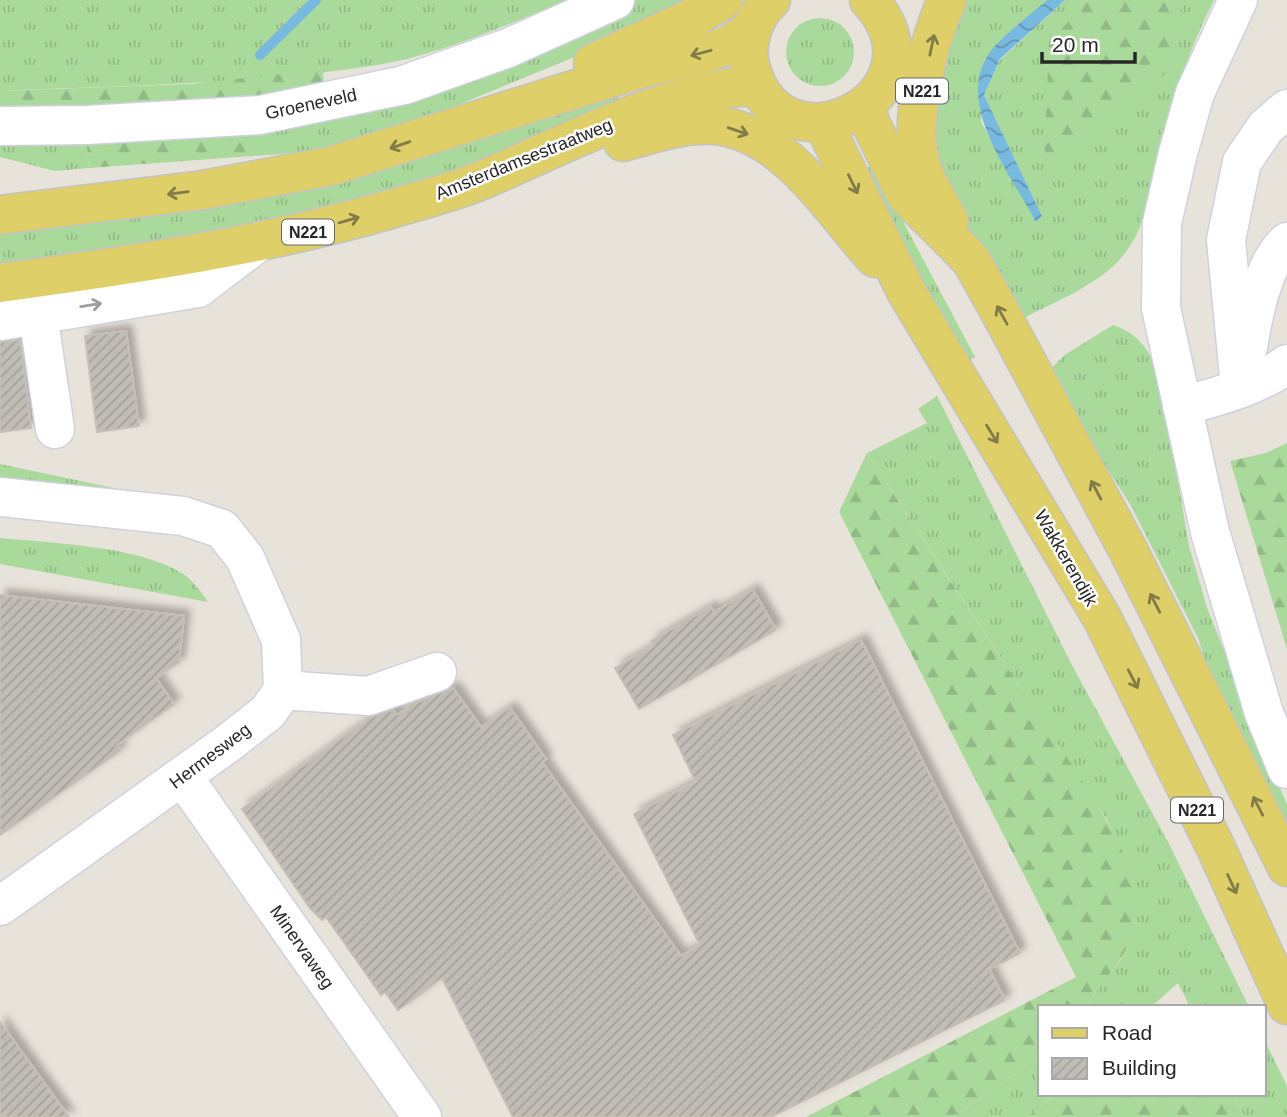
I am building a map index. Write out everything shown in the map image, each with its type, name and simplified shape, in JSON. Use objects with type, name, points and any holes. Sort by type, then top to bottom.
[{"type":"main road","points":[[465,123],[692,18],[723,0]]},
{"type":"main road","name":"N221","points":[[947,0],[934,36],[919,108],[916,142],[928,183],[1128,550],[1287,867]]},
{"type":"main road","name":"N221","points":[[883,6],[890,34],[890,66],[881,88],[866,106],[879,142],[906,195],[971,260]]},
{"type":"main road","points":[[0,215],[263,181],[371,156],[465,123],[646,67],[717,49],[762,14]]},
{"type":"main road","points":[[762,14],[748,47],[750,66],[757,88],[784,113],[803,121],[823,123],[846,118],[866,106]]},
{"type":"main road","name":"Amsterdamsestraatweg","points":[[0,283],[138,264],[304,233],[474,183],[662,104],[705,92],[746,86],[757,88]]},
{"type":"main road","name":"Wakkerendijk","points":[[823,123],[907,293],[1101,618],[1216,848],[1287,1005]]},
{"type":"main road","name":"N221","points":[[474,183],[670,129],[711,125],[726,127],[769,146],[802,173],[841,221],[907,293]]},
{"type":"street","points":[[1238,0],[1195,93],[1178,153],[1162,223],[1161,308],[1214,545],[1264,712],[1287,769]]},
{"type":"street","name":"Groeneveld","points":[[0,126],[88,125],[261,115],[404,85],[508,48],[611,2]]},
{"type":"street","points":[[1240,387],[1226,240],[1242,162],[1266,127],[1287,109]]},
{"type":"street","points":[[0,321],[198,288],[260,241]]},
{"type":"street","points":[[1240,387],[1255,305],[1279,249],[1287,242]]},
{"type":"street","points":[[38,313],[55,429]]},
{"type":"street","points":[[1182,406],[1240,387],[1277,372],[1287,364]]},
{"type":"street","points":[[0,497],[183,516],[222,529],[245,558],[281,640],[283,690],[368,695],[437,672]]},
{"type":"street","name":"Hermesweg","points":[[0,906],[183,777],[268,712],[283,690]]},
{"type":"street","name":"Minervaweg","points":[[183,777],[422,1117]]},
{"type":"green space","points":[[0,0],[568,0],[450,46],[377,65],[284,77],[0,91]]},
{"type":"green space","points":[[636,0],[701,0],[638,31],[443,111],[318,151],[268,155],[268,125],[499,63]]},
{"type":"green space","points":[[959,0],[1047,0],[989,54],[984,94],[1000,60],[1065,0],[1214,0],[1176,92],[1155,164],[1147,206],[1131,245],[1099,278],[1016,322],[934,164],[938,75]],"holes":[[[984,95],[1042,216],[1036,221],[981,122]]]},
{"type":"green space","points":[[1090,0],[1182,0],[1172,68],[1044,171],[1049,41]]},
{"type":"green space","points":[[820,18],[833,21],[844,28],[851,39],[854,52],[851,65],[844,76],[833,83],[820,86],[807,83],[796,76],[789,65],[786,52],[789,39],[796,28],[807,21]]},
{"type":"green space","points":[[323,70],[324,92],[0,114],[0,91],[191,84]]},
{"type":"green space","points":[[614,86],[622,108],[490,159],[356,202],[224,231],[0,266],[0,229]]},
{"type":"green space","points":[[268,125],[268,155],[89,168],[86,137]]},
{"type":"green space","points":[[86,137],[89,168],[55,171],[0,157],[0,138]]},
{"type":"green space","points":[[873,165],[975,357],[965,362],[857,172]]},
{"type":"green space","points":[[1113,325],[1122,328],[1142,344],[1160,375],[1189,546],[1207,608],[1287,805],[1287,843],[1225,724],[1198,638],[1130,504],[1046,373],[1066,354]]},
{"type":"green space","points":[[937,396],[1072,665],[1168,842],[1248,1005],[1189,1005],[1178,983],[1153,1005],[1086,1005],[1121,959],[1139,904],[1136,888],[1107,820],[867,453],[927,423],[918,409]]},
{"type":"green space","points":[[1287,443],[1287,649],[1230,461],[1266,453]]},
{"type":"green space","points":[[867,453],[1090,793],[1125,856],[1135,883],[1139,905],[1133,933],[1120,959],[1086,1005],[1038,1005],[1038,1054],[1022,1069],[952,1117],[806,1117],[1076,977],[839,512]]},
{"type":"green space","points":[[0,464],[128,491],[0,482]]},
{"type":"green space","points":[[0,538],[94,547],[143,557],[183,574],[194,583],[208,602],[0,564]]},
{"type":"green space","points":[[1266,1043],[1287,1086],[1287,1117],[1245,1117],[1234,1096],[1266,1096]]},
{"type":"green space","points":[[1038,1054],[1038,1096],[1054,1096],[1027,1117],[952,1117],[1022,1069]]},
{"type":"green space","points":[[1054,1096],[1234,1096],[1245,1117],[1027,1117]]},
{"type":"water","points":[[1047,0],[1065,0],[1000,59],[984,95],[1042,216],[1036,222],[991,140],[982,118],[978,96],[980,75],[988,55],[1008,33]]},
{"type":"building","points":[[126,331],[139,426],[97,432],[85,336]]},
{"type":"building","points":[[20,340],[31,428],[0,432],[0,342]]},
{"type":"building","points":[[753,590],[776,630],[639,709],[615,668],[654,646],[651,641],[711,607],[714,612]]},
{"type":"building","points":[[0,595],[184,616],[179,662],[156,678],[174,704],[117,745],[121,750],[0,835]]},
{"type":"building","points":[[861,640],[1020,953],[989,969],[1005,1000],[771,1117],[513,1117],[442,978],[398,1010],[385,992],[381,995],[326,917],[322,920],[310,908],[242,809],[372,717],[393,710],[397,715],[413,704],[453,688],[481,727],[510,708],[546,759],[542,762],[681,956],[700,945],[634,814],[696,782],[673,735]]},
{"type":"building","points":[[0,1022],[69,1117],[0,1117]]},
{"type":"waterway","points":[[260,55],[316,0]]}]
